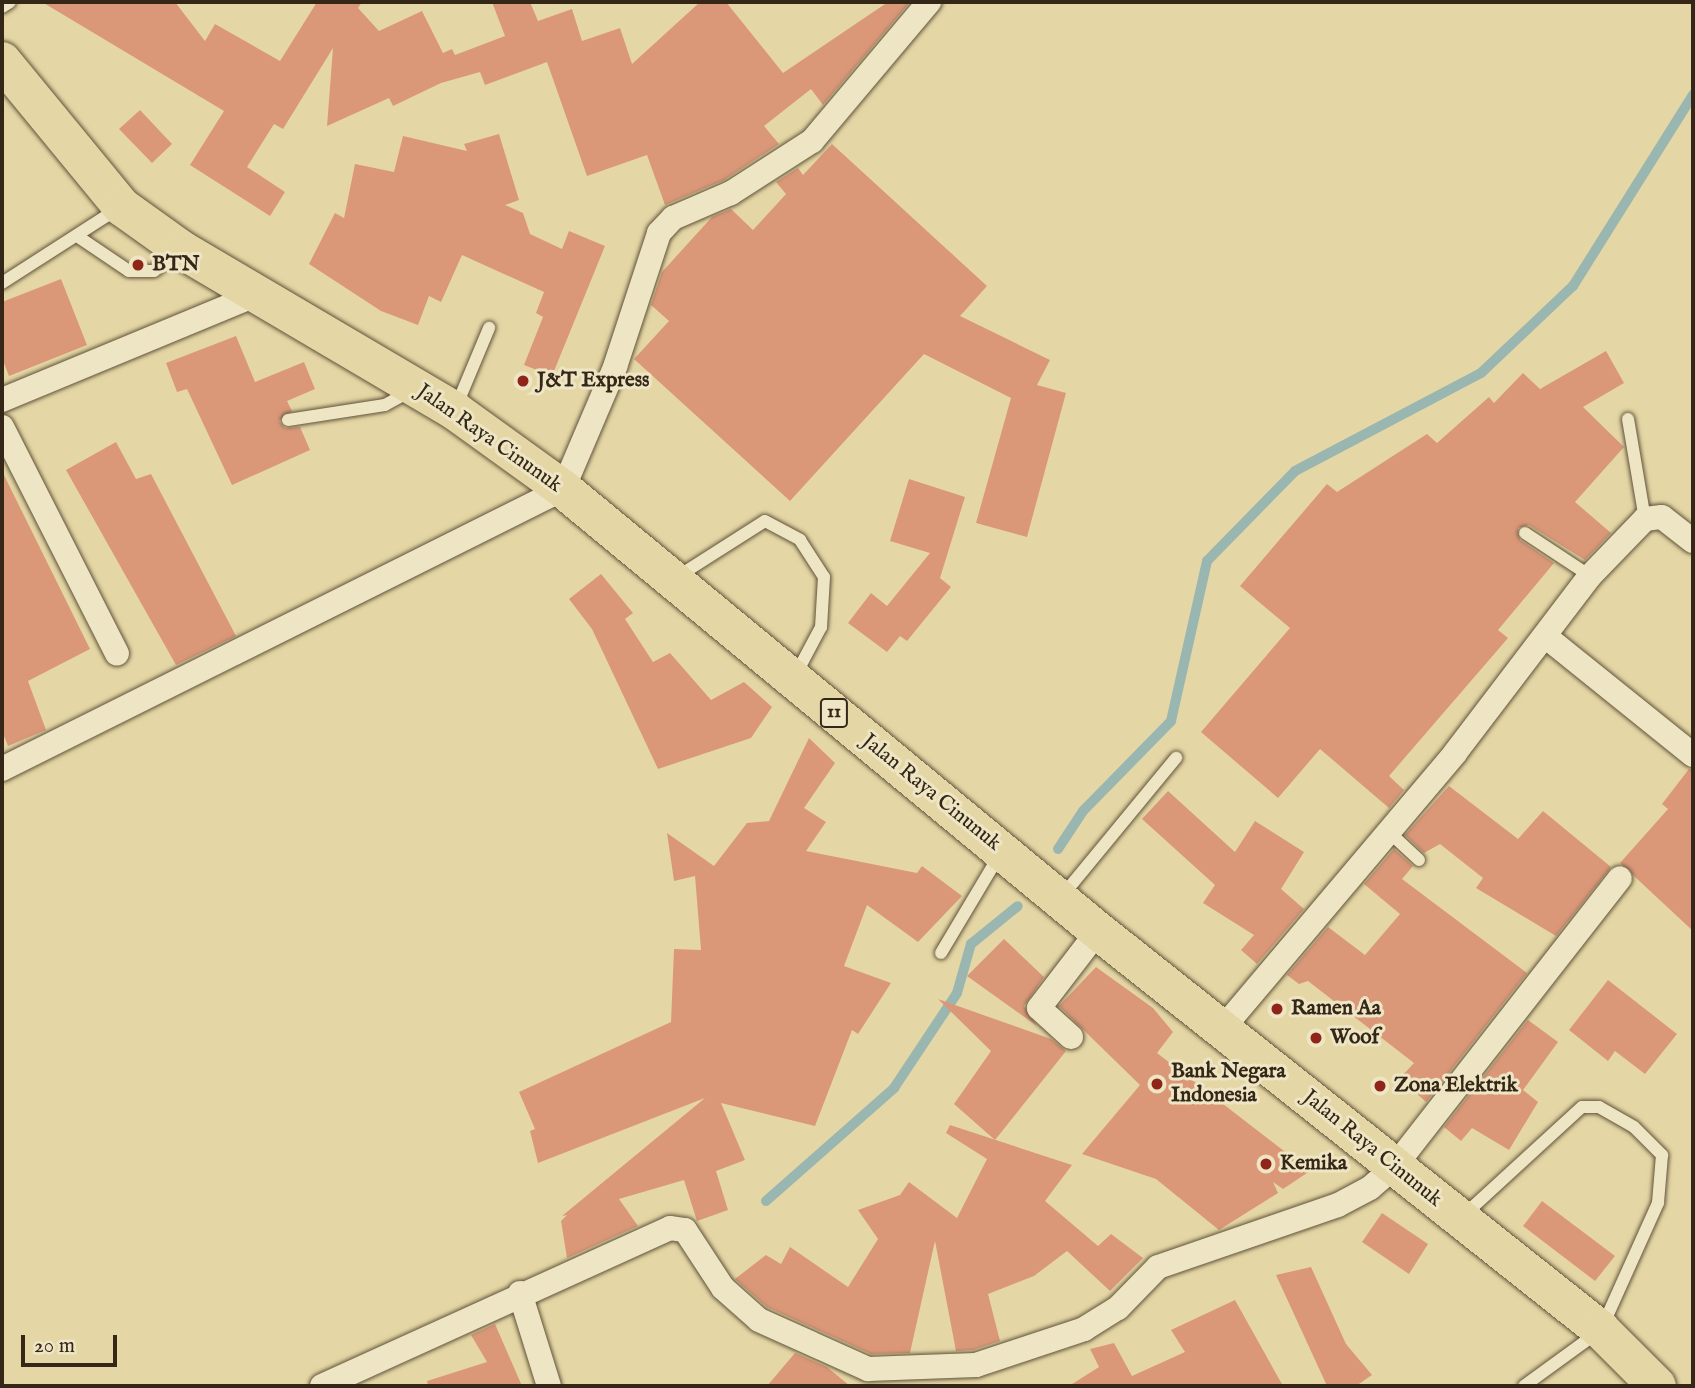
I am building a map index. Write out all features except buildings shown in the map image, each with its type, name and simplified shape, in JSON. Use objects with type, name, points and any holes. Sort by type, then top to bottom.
[{"type":"highway","name":"Jalan Raya Cinunuk","points":[[2,61],[122,207],[182,250],[455,411],[563,489],[1098,930],[1459,1220],[1601,1330],[1650,1384]]},
{"type":"street","points":[[2,769],[563,489],[615,367],[659,233],[673,218],[731,193],[812,141],[929,2]]},
{"type":"street","points":[[2,400],[256,295]]},
{"type":"street","points":[[2,427],[117,654]]},
{"type":"street","points":[[1223,1028],[1389,832],[1590,576],[1645,519],[1662,517],[1693,541]]},
{"type":"street","points":[[1545,636],[1693,755]]},
{"type":"street","points":[[322,1386],[652,1234],[685,1230],[723,1288],[759,1320],[864,1378],[981,1376],[1084,1329],[1118,1308],[1158,1267],[1338,1205],[1395,1166],[1620,878]]},
{"type":"street","points":[[1071,1037],[1039,1008],[1098,930]]},
{"type":"street","points":[[520,1293],[549,1386]]},
{"type":"lane","points":[[2,7],[10,2]]},
{"type":"lane","points":[[2,283],[80,238],[122,207]]},
{"type":"lane","points":[[80,238],[129,271],[154,271],[182,250]]},
{"type":"lane","points":[[455,411],[489,328]]},
{"type":"lane","points":[[288,420],[385,405],[416,388]]},
{"type":"lane","points":[[1628,419],[1645,519]]},
{"type":"lane","points":[[673,580],[765,521],[800,540],[824,577],[821,626],[794,680]]},
{"type":"lane","points":[[1525,533],[1590,576]]},
{"type":"lane","points":[[1060,898],[1176,758]]},
{"type":"lane","points":[[1389,832],[1419,859]]},
{"type":"lane","points":[[941,953],[1002,851]]},
{"type":"lane","points":[[1459,1220],[1582,1107],[1599,1107],[1634,1127],[1662,1155],[1664,1180],[1601,1330],[1524,1386]]},
{"type":"waterway","points":[[1058,849],[1083,811],[1171,721],[1207,561],[1295,471],[1481,373],[1573,286],[1693,95]]},
{"type":"waterway","points":[[766,1201],[894,1088],[957,993],[971,944],[1018,906]]},
{"type":"place","name":"BTN","points":[[138,265]]},
{"type":"place","name":"J&T Express","points":[[523,381]]},
{"type":"place","name":"Ramen Aa","points":[[1277,1009]]},
{"type":"place","name":"Woof","points":[[1316,1038]]},
{"type":"place","name":"Bank Negara Indonesia","points":[[1157,1084]]},
{"type":"place","name":"Zona Elektrik","points":[[1380,1086]]},
{"type":"place","name":"Kemika","points":[[1266,1164]]}]
